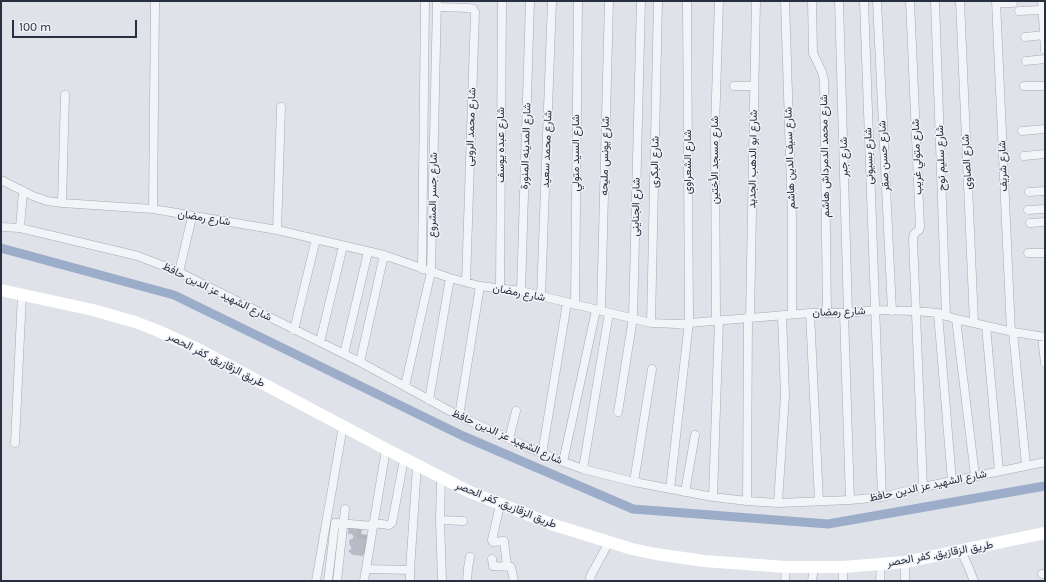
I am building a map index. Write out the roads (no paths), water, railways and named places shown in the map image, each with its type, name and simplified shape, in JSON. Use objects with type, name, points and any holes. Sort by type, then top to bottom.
[{"type":"main road","name":"طريق الزقازيق, كفر الحصر","points":[[1,290],[114,316],[156,330],[196,348],[441,478],[500,505],[554,525],[632,549],[680,558],[716,562],[786,567],[843,567],[905,562],[1045,533]]},
{"type":"street","points":[[153,209],[155,1]]},
{"type":"street","name":"شارع جسر المشروع","points":[[422,269],[425,1]]},
{"type":"street","name":"شارع عبده يوسف","points":[[500,288],[502,1]]},
{"type":"street","name":"شارع المدينه المنورة","points":[[521,291],[530,1]]},
{"type":"street","name":"شارع محمد سعيد","points":[[541,296],[552,1]]},
{"type":"street","name":"شارع السيد متولي","points":[[542,454],[571,304],[578,1]]},
{"type":"street","name":"شارع يونس مليحه","points":[[602,312],[609,1]]},
{"type":"street","name":"شارع الجناينى","points":[[618,412],[633,318],[641,1]]},
{"type":"street","name":"شارع البكرى","points":[[651,323],[658,1]]},
{"type":"street","name":"شارع الشعراوى","points":[[670,490],[689,322],[687,1]]},
{"type":"street","name":"شارع مسجد الأختين","points":[[713,497],[717,320],[715,128],[719,1]]},
{"type":"street","name":"شارع ابو الدهب الجديد","points":[[747,501],[749,317],[756,1]]},
{"type":"street","name":"شارع سيف الدين هاشم","points":[[785,1],[792,218],[792,314]]},
{"type":"street","name":"شارع محمد الدمرداش هاشم","points":[[812,1],[813,53],[824,80],[827,313]]},
{"type":"street","name":"شارع جبر","points":[[840,1],[850,500]]},
{"type":"street","name":"شارع بسيونى","points":[[864,1],[882,497]]},
{"type":"street","name":"شارع حسن صقر","points":[[877,1],[892,311]]},
{"type":"street","name":"شارع متولي غريب","points":[[910,1],[920,227],[914,234],[913,239],[923,487]]},
{"type":"street","name":"شارع سليم نوح","points":[[935,1],[942,314],[952,481]]},
{"type":"street","name":"شارع الصاوى","points":[[960,1],[974,323]]},
{"type":"street","points":[[1042,1],[1045,50]]},
{"type":"street","points":[[996,2],[1013,3]]},
{"type":"street","name":"شارع شريف","points":[[996,2],[1012,332],[1026,466]]},
{"type":"street","name":"شارع جسر المشروع","points":[[405,386],[431,272],[437,4]]},
{"type":"street","name":"شارع محمد الروبى","points":[[437,4],[471,8],[475,12],[466,282]]},
{"type":"street","points":[[1019,12],[1043,10]]},
{"type":"street","points":[[1025,37],[1044,35]]},
{"type":"street","points":[[1026,61],[1045,59]]},
{"type":"street","points":[[734,86],[754,86]]},
{"type":"street","points":[[1024,86],[1045,86]]},
{"type":"street","points":[[62,203],[65,95]]},
{"type":"street","points":[[277,230],[281,107]]},
{"type":"street","points":[[1022,131],[1045,129]]},
{"type":"street","points":[[1024,156],[1045,154]]},
{"type":"street","name":"شارع رمضان","points":[[1,180],[47,201],[153,209],[192,217],[277,230],[384,255],[431,272],[480,286],[521,291],[651,323],[677,324],[749,317],[810,313],[846,313],[875,310],[916,311],[942,314],[956,319],[1012,332],[1044,337]]},
{"type":"street","points":[[20,228],[23,191]]},
{"type":"street","points":[[1029,192],[1045,191]]},
{"type":"street","points":[[1028,210],[1045,209]]},
{"type":"street","points":[[179,272],[192,217]]},
{"type":"street","points":[[1030,223],[1045,222]]},
{"type":"street","name":"شارع الشهيد عز الدين حافظ","points":[[1,227],[20,228],[138,256],[179,272],[360,362],[459,416],[563,462],[583,469],[634,482],[670,490],[747,501],[778,503],[850,500],[882,497],[1045,462]]},
{"type":"street","points":[[294,330],[316,239]]},
{"type":"street","points":[[320,342],[343,246]]},
{"type":"street","points":[[344,354],[368,252]]},
{"type":"street","points":[[1028,253],[1045,253]]},
{"type":"street","points":[[360,362],[384,255]]},
{"type":"street","points":[[429,400],[450,278]]},
{"type":"street","points":[[459,416],[480,286]]},
{"type":"street","points":[[15,443],[22,294]]},
{"type":"street","points":[[563,462],[602,312]]},
{"type":"street","points":[[583,469],[602,312]]},
{"type":"street","points":[[810,313],[819,501]]},
{"type":"street","points":[[778,503],[785,395],[782,315]]},
{"type":"street","points":[[956,319],[976,476]]},
{"type":"street","points":[[986,326],[999,471]]},
{"type":"street","points":[[1044,337],[1045,363]]},
{"type":"street","points":[[634,482],[652,369]]},
{"type":"street","points":[[509,439],[516,410]]},
{"type":"street","points":[[316,581],[343,426]]},
{"type":"street","points":[[685,492],[695,435]]},
{"type":"street","points":[[364,581],[386,450]]},
{"type":"street","points":[[326,523],[390,525],[392,523],[404,459]]},
{"type":"street","points":[[410,581],[417,466]]},
{"type":"street","points":[[441,478],[440,520],[442,581]]},
{"type":"street","points":[[500,505],[492,540],[493,542],[504,541],[507,566]]},
{"type":"street","points":[[337,581],[345,509]]},
{"type":"street","points":[[440,520],[463,521]]},
{"type":"street","points":[[328,581],[334,523]]},
{"type":"street","points":[[590,581],[590,577],[609,542]]},
{"type":"street","points":[[961,551],[968,566],[971,581]]},
{"type":"street","points":[[467,581],[470,557]]},
{"type":"street","points":[[492,559],[493,566],[507,566],[512,568],[514,581]]},
{"type":"street","points":[[905,562],[905,581]]},
{"type":"street","points":[[880,581],[881,564]]},
{"type":"street","points":[[785,581],[786,567]]},
{"type":"street","points":[[812,581],[814,567]]},
{"type":"street","points":[[843,567],[843,581]]},
{"type":"street","points":[[366,569],[410,570]]},
{"type":"waterway","points":[[1,248],[174,295],[463,436],[633,509],[828,524],[1045,486]]}]
